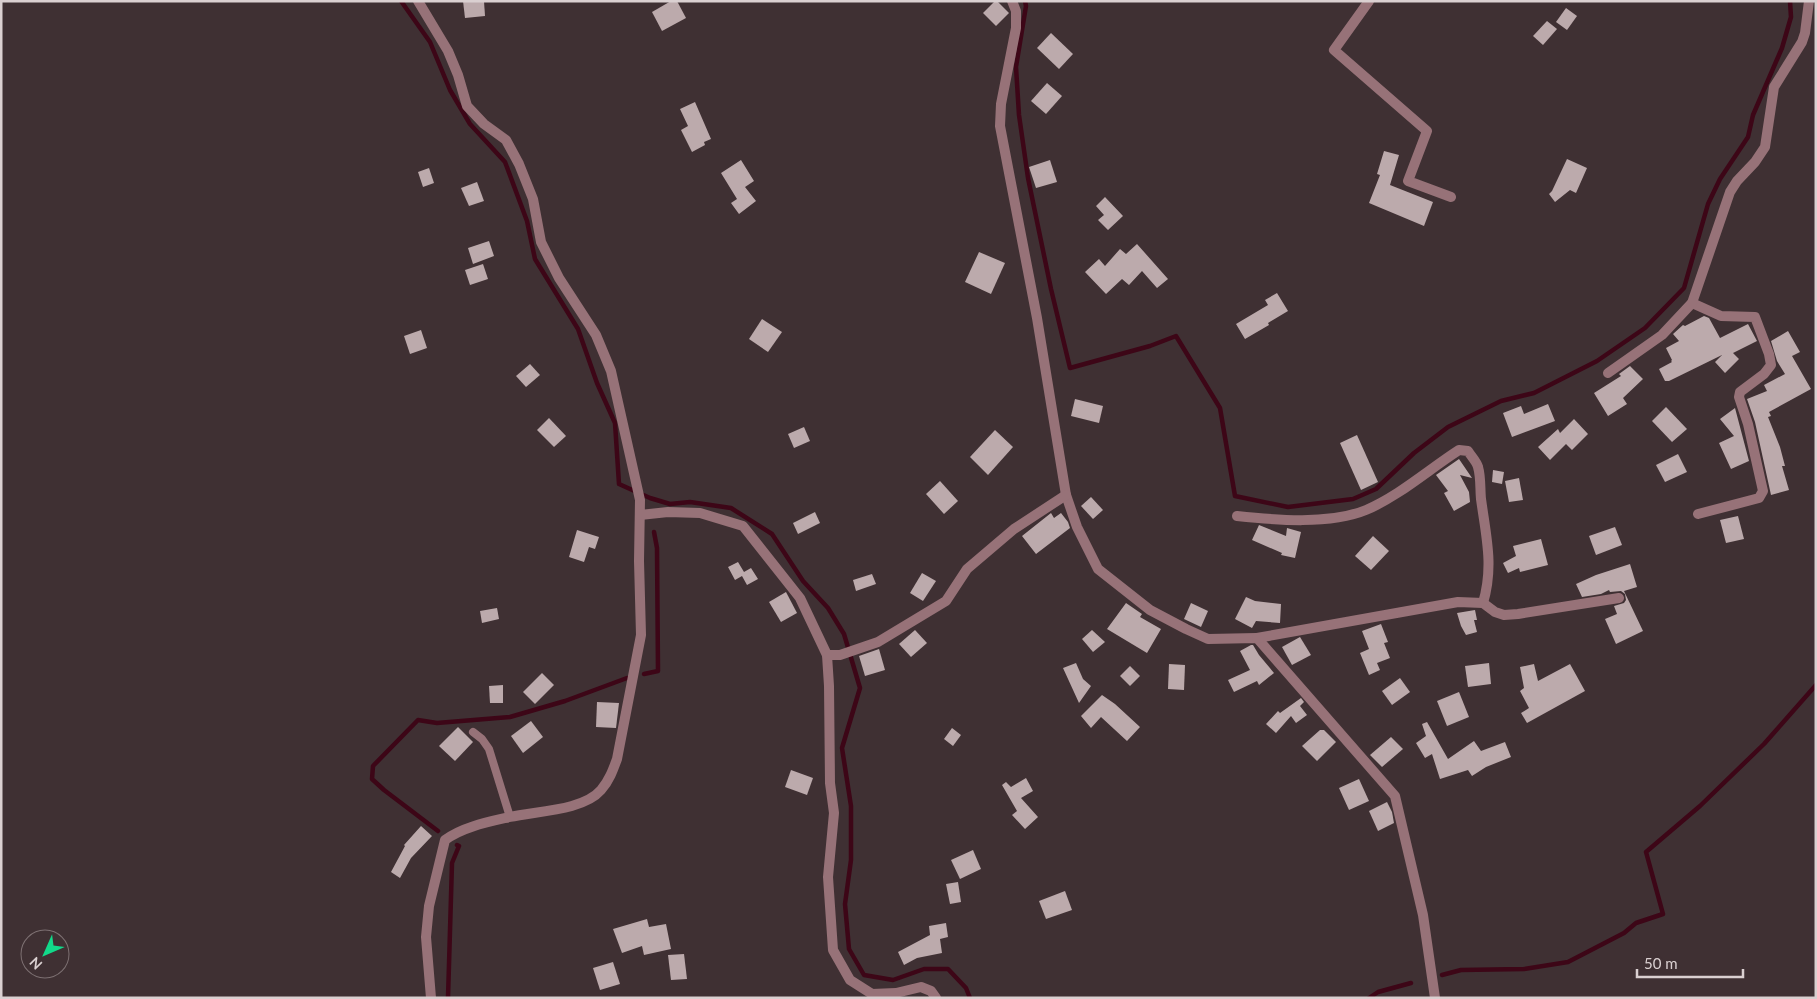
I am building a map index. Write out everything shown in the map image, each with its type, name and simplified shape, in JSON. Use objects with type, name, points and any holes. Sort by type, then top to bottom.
[{"type":"street","points":[[418,1],[448,51],[458,75],[467,106],[484,124],[506,140],[519,164],[533,199],[542,242],[559,278],[596,335],[610,371],[640,500],[641,635],[617,759],[610,776],[600,791],[584,801],[565,807],[510,817],[455,832],[445,840],[441,850],[428,914],[426,937],[431,998]]},
{"type":"street","points":[[1012,1],[1016,11],[1016,28],[1001,104],[1000,126],[1037,318],[1066,495],[1078,527],[1098,569],[1150,610],[1208,639],[1257,638],[1458,602],[1483,603],[1495,612],[1504,615],[1619,598]]},
{"type":"street","points":[[1369,1],[1334,50],[1427,131],[1408,181],[1451,197]]},
{"type":"street","points":[[1608,373],[1662,335],[1692,304],[1730,192],[1737,180],[1755,162],[1765,147],[1774,87],[1802,42],[1809,1]]},
{"type":"street","points":[[1692,304],[1721,316],[1755,317],[1769,354],[1771,365],[1764,374],[1740,392],[1739,398],[1748,424],[1764,491],[1759,498],[1698,514]]},
{"type":"street","points":[[1237,516],[1276,520],[1338,518],[1366,510],[1396,493],[1459,450],[1468,451],[1478,466],[1487,534],[1490,570],[1488,587],[1483,603]]},
{"type":"street","points":[[827,655],[840,655],[878,642],[946,601],[967,570],[1014,529],[1066,495]]},
{"type":"street","points":[[640,515],[668,512],[700,513],[743,526],[800,598],[827,655],[830,783],[834,814],[828,877],[832,950],[850,980],[872,994],[896,993],[921,987],[931,990],[936,998]]},
{"type":"street","points":[[1257,638],[1395,796],[1423,915],[1435,998]]},
{"type":"lane","points":[[473,732],[489,748],[510,817]]},
{"type":"building","points":[[463,1],[484,1],[485,16],[465,18]]},
{"type":"building","points":[[671,1],[677,1],[686,18],[662,31],[652,12]]},
{"type":"building","points":[[995,1],[1009,13],[996,26],[983,13]]},
{"type":"building","points":[[1566,8],[1577,16],[1567,30],[1556,22]]},
{"type":"building","points":[[1547,21],[1557,29],[1543,45],[1533,36]]},
{"type":"building","points":[[1051,33],[1073,54],[1059,69],[1037,48]]},
{"type":"building","points":[[1047,83],[1062,96],[1046,114],[1031,101]]},
{"type":"building","points":[[695,102],[711,139],[704,142],[705,145],[692,152],[681,130],[688,126],[680,109]]},
{"type":"building","points":[[1384,151],[1399,155],[1390,185],[1433,202],[1424,226],[1369,203],[1380,175],[1377,174]]},
{"type":"building","points":[[1567,159],[1587,168],[1576,193],[1570,190],[1555,202],[1549,194]]},
{"type":"building","points":[[741,160],[754,181],[745,187],[756,201],[739,214],[731,203],[737,199],[721,173]]},
{"type":"building","points":[[1050,160],[1057,182],[1036,188],[1029,167]]},
{"type":"building","points":[[429,168],[434,183],[423,187],[418,172]]},
{"type":"building","points":[[477,182],[484,201],[469,206],[461,188]]},
{"type":"building","points":[[1105,197],[1123,216],[1108,230],[1098,220],[1104,215],[1096,206]]},
{"type":"building","points":[[489,241],[494,256],[473,264],[468,248]]},
{"type":"building","points":[[1137,244],[1168,279],[1157,288],[1142,271],[1129,285],[1122,279],[1106,294],[1085,272],[1099,259],[1105,266],[1120,249],[1126,254]]},
{"type":"building","points":[[979,252],[1005,263],[991,294],[965,282]]},
{"type":"building","points":[[483,264],[488,279],[470,285],[465,270]]},
{"type":"building","points":[[1277,293],[1288,311],[1245,339],[1236,324],[1268,305],[1265,300]]},
{"type":"building","points":[[1704,316],[1709,318],[1720,338],[1748,324],[1757,341],[1733,353],[1739,359],[1725,373],[1715,362],[1722,355],[1669,381],[1665,381],[1659,369],[1672,362],[1666,348],[1679,341],[1673,334],[1683,325],[1685,326]]},
{"type":"building","points":[[762,319],[782,332],[768,352],[749,339]]},
{"type":"building","points":[[421,330],[427,348],[410,354],[404,336]]},
{"type":"building","points":[[1788,331],[1800,352],[1792,356],[1811,389],[1769,412],[1771,416],[1768,417],[1780,447],[1785,466],[1782,466],[1789,490],[1771,495],[1755,422],[1747,399],[1767,391],[1764,385],[1785,374],[1777,361],[1771,341]]},
{"type":"building","points":[[530,364],[540,375],[526,387],[516,376]]},
{"type":"building","points":[[1630,366],[1643,379],[1623,398],[1627,404],[1608,416],[1594,393],[1621,376],[1619,374]]},
{"type":"building","points":[[1075,399],[1103,406],[1099,423],[1071,416]]},
{"type":"building","points":[[1548,404],[1555,421],[1512,437],[1503,413],[1521,406],[1524,414]]},
{"type":"building","points":[[1666,407],[1687,429],[1672,442],[1652,421]]},
{"type":"building","points":[[1735,408],[1749,461],[1731,469],[1719,443],[1734,436],[1720,419]]},
{"type":"building","points":[[549,418],[566,436],[554,447],[537,430]]},
{"type":"building","points":[[1574,419],[1588,434],[1572,450],[1566,444],[1550,460],[1538,447],[1558,429],[1560,433]]},
{"type":"building","points":[[804,427],[810,441],[794,448],[788,434]]},
{"type":"building","points":[[995,430],[1013,447],[988,475],[970,457]]},
{"type":"building","points":[[1357,435],[1378,482],[1361,490],[1340,443]]},
{"type":"building","points":[[1678,454],[1687,472],[1665,482],[1656,465]]},
{"type":"building","points":[[1459,459],[1472,478],[1460,475],[1469,492],[1470,502],[1454,511],[1444,493],[1448,491],[1436,475]]},
{"type":"building","points":[[1493,470],[1504,472],[1502,484],[1492,482]]},
{"type":"building","points":[[1519,478],[1523,500],[1509,502],[1505,481]]},
{"type":"building","points":[[940,481],[958,501],[944,514],[926,494]]},
{"type":"building","points":[[1091,497],[1103,510],[1093,519],[1081,506]]},
{"type":"building","points":[[815,512],[820,523],[798,534],[793,523]]},
{"type":"building","points":[[1051,513],[1054,518],[1061,513],[1070,528],[1036,554],[1022,536]]},
{"type":"building","points":[[1738,516],[1744,539],[1726,543],[1720,520]]},
{"type":"building","points":[[1259,525],[1286,536],[1287,528],[1301,532],[1295,558],[1281,555],[1282,553],[1252,540]]},
{"type":"building","points":[[1615,527],[1622,545],[1596,555],[1589,536]]},
{"type":"building","points":[[577,530],[599,537],[595,549],[589,547],[584,562],[569,557]]},
{"type":"building","points":[[1373,536],[1389,551],[1371,570],[1355,556]]},
{"type":"building","points":[[1541,539],[1548,565],[1520,572],[1519,568],[1508,573],[1503,563],[1516,556],[1513,546]]},
{"type":"building","points":[[738,562],[744,572],[751,568],[758,579],[747,585],[742,576],[735,580],[728,567]]},
{"type":"building","points":[[1630,564],[1637,587],[1624,591],[1643,631],[1616,644],[1605,619],[1617,614],[1614,606],[1624,603],[1626,600],[1625,594],[1621,591],[1610,592],[1609,590],[1601,594],[1582,597],[1576,584]]},
{"type":"building","points":[[922,573],[936,581],[923,601],[910,593]]},
{"type":"building","points":[[872,574],[876,584],[856,591],[853,580]]},
{"type":"building","points":[[786,592],[797,613],[781,622],[769,602]]},
{"type":"building","points":[[1246,597],[1255,601],[1281,604],[1280,623],[1256,621],[1252,628],[1235,619]]},
{"type":"building","points":[[1126,603],[1142,614],[1140,617],[1161,629],[1147,653],[1107,629]]},
{"type":"building","points":[[1191,603],[1208,611],[1201,627],[1184,619]]},
{"type":"building","points":[[497,608],[499,619],[482,623],[480,611]]},
{"type":"building","points":[[1475,610],[1477,620],[1474,620],[1477,632],[1466,635],[1457,613]]},
{"type":"building","points":[[1381,624],[1388,642],[1384,643],[1390,658],[1377,663],[1380,670],[1369,675],[1360,653],[1369,649],[1362,631]]},
{"type":"building","points":[[915,630],[927,643],[911,657],[899,644]]},
{"type":"building","points":[[1092,630],[1105,642],[1093,652],[1082,639]]},
{"type":"building","points":[[1300,637],[1311,655],[1292,665],[1282,647]]},
{"type":"building","points":[[1253,645],[1274,673],[1259,685],[1257,681],[1234,692],[1228,680],[1250,670],[1240,651]]},
{"type":"building","points":[[879,649],[885,670],[865,676],[859,656]]},
{"type":"building","points":[[1076,663],[1083,679],[1091,686],[1079,703],[1063,668]]},
{"type":"building","points":[[1489,663],[1491,684],[1468,687],[1465,666]]},
{"type":"building","points":[[1169,664],[1185,665],[1184,690],[1168,689]]},
{"type":"building","points":[[1534,664],[1538,681],[1570,664],[1585,691],[1527,723],[1521,713],[1529,708],[1520,691],[1524,688],[1520,667]]},
{"type":"building","points":[[1130,666],[1140,676],[1130,686],[1120,676]]},
{"type":"building","points":[[542,673],[554,685],[535,704],[523,692]]},
{"type":"building","points":[[1400,678],[1410,692],[1392,705],[1382,691]]},
{"type":"building","points":[[503,685],[503,703],[490,703],[489,686]]},
{"type":"building","points":[[1459,692],[1469,717],[1447,726],[1437,701]]},
{"type":"building","points":[[1102,695],[1140,727],[1127,741],[1101,717],[1091,728],[1081,716]]},
{"type":"building","points":[[1301,698],[1304,702],[1300,706],[1307,715],[1296,723],[1291,716],[1276,733],[1266,724],[1278,711],[1280,713]]},
{"type":"building","points":[[597,702],[619,703],[616,728],[596,727]]},
{"type":"building","points":[[531,721],[543,737],[523,753],[511,736]]},
{"type":"building","points":[[1427,722],[1448,759],[1474,741],[1481,751],[1505,742],[1511,757],[1486,767],[1472,776],[1468,770],[1440,779],[1432,754],[1425,758],[1416,743],[1426,736],[1422,724]]},
{"type":"building","points":[[458,727],[473,742],[455,761],[439,746]]},
{"type":"building","points":[[952,728],[961,735],[953,746],[944,739]]},
{"type":"building","points":[[1320,730],[1324,730],[1336,742],[1317,761],[1302,746]]},
{"type":"building","points":[[1391,737],[1403,749],[1382,767],[1370,755]]},
{"type":"building","points":[[791,770],[813,778],[807,795],[785,787]]},
{"type":"building","points":[[1026,778],[1033,791],[1021,798],[1038,817],[1025,829],[1012,815],[1017,811],[1002,785],[1006,782],[1011,787]]},
{"type":"building","points":[[1359,779],[1369,801],[1349,810],[1339,788]]},
{"type":"building","points":[[1387,802],[1392,812],[1394,823],[1378,831],[1369,811]]},
{"type":"building","points":[[421,826],[432,836],[411,858],[400,878],[391,872],[404,845]]},
{"type":"building","points":[[973,850],[981,869],[960,879],[951,860]]},
{"type":"building","points":[[958,882],[961,902],[950,904],[946,884]]},
{"type":"building","points":[[1065,891],[1072,910],[1046,919],[1039,901]]},
{"type":"building","points":[[647,919],[649,927],[666,924],[671,949],[644,955],[642,946],[622,953],[613,929]]},
{"type":"building","points":[[946,923],[948,937],[940,939],[942,953],[917,958],[904,965],[898,952],[930,935],[929,926]]},
{"type":"building","points":[[684,954],[687,979],[671,980],[668,955]]},
{"type":"building","points":[[613,962],[620,984],[600,990],[593,968]]},
{"type":"waterway","points":[[401,1],[430,42],[450,90],[470,124],[505,162],[527,221],[535,259],[578,329],[597,383],[615,423],[619,484],[650,498],[670,504],[690,502],[731,508],[772,534],[803,581],[828,608],[844,634],[860,688],[842,748],[851,806],[851,860],[845,904],[849,949],[864,975],[893,980],[924,969],[948,969],[966,988],[970,998]]},
{"type":"waterway","points":[[1025,1],[1026,6],[1016,67],[1019,115],[1028,178],[1051,289],[1070,368],[1150,346],[1176,336],[1220,408],[1235,496],[1288,507],[1353,499],[1376,489],[1414,453],[1448,427],[1501,401],[1534,393],[1597,361],[1645,328],[1684,288],[1708,204],[1720,179],[1748,137],[1753,115],[1782,48],[1791,17],[1790,1]]},
{"type":"waterway","points":[[644,674],[658,671],[657,548],[654,532]]},
{"type":"waterway","points":[[438,831],[372,779],[373,766],[418,720],[437,723],[510,717],[565,701],[627,678]]},
{"type":"waterway","points":[[1442,975],[1461,970],[1524,969],[1568,962],[1624,933],[1636,923],[1663,914],[1646,852],[1700,806],[1764,744],[1816,685]]},
{"type":"waterway","points":[[448,998],[452,863],[459,846],[457,845]]},
{"type":"waterway","points":[[1369,998],[1378,992],[1411,983]]}]
